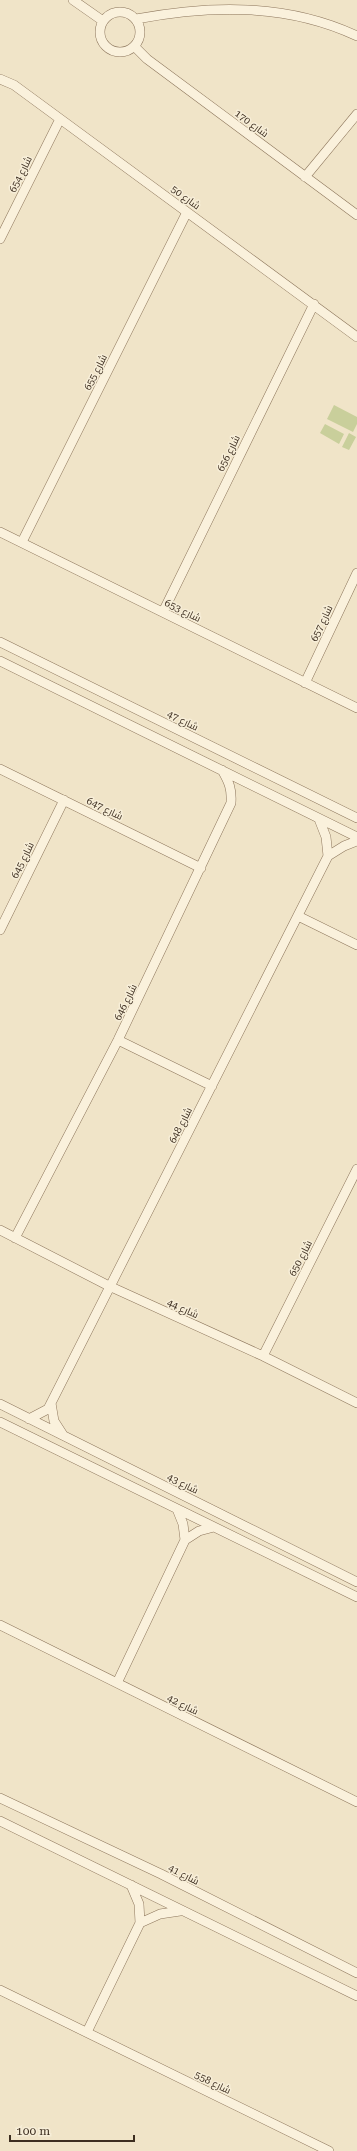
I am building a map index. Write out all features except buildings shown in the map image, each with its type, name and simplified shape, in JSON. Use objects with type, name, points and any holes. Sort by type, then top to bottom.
[{"type":"street","points":[[73,0],[103,21]]},
{"type":"street","points":[[136,19],[164,14],[218,9],[255,10],[279,12],[311,19],[334,25],[357,36]]},
{"type":"street","points":[[117,12],[126,12],[136,19],[141,32],[140,40],[135,47],[128,52],[119,53],[111,51],[104,45],[100,33],[103,21],[109,15],[117,12]]},
{"type":"street","name":"شارع 170","points":[[135,47],[147,59],[357,215]]},
{"type":"street","name":"شارع 50","points":[[0,79],[14,85],[357,337]]},
{"type":"street","points":[[305,177],[357,114]]},
{"type":"street","name":"شارع 654","points":[[0,239],[60,119]]},
{"type":"street","name":"شارع 655","points":[[22,542],[187,212]]},
{"type":"street","name":"شارع 656","points":[[163,612],[314,304]]},
{"type":"street","name":"شارع 653","points":[[0,532],[357,708]]},
{"type":"street","name":"شارع 657","points":[[305,683],[357,573]]},
{"type":"street","name":"شارع 47","points":[[0,642],[357,818]]},
{"type":"street","points":[[0,662],[357,837]]},
{"type":"street","name":"شارع 647","points":[[0,769],[201,868]]},
{"type":"street","name":"شارع 646","points":[[15,1238],[118,1040],[231,803],[232,793],[230,783],[222,770]]},
{"type":"street","name":"شارع 645","points":[[0,930],[64,800]]},
{"type":"street","points":[[320,819],[326,837],[328,856],[344,846],[357,841]]},
{"type":"street","name":"شارع 648","points":[[29,1419],[48,1409],[328,856]]},
{"type":"street","points":[[298,916],[357,945]]},
{"type":"street","points":[[118,1040],[212,1086]]},
{"type":"street","name":"شارع 650","points":[[263,1356],[357,1169]]},
{"type":"street","name":"شارع 44","points":[[0,1230],[109,1286],[263,1356],[357,1403]]},
{"type":"street","points":[[51,1403],[54,1421],[64,1436]]},
{"type":"street","name":"شارع 43","points":[[0,1404],[357,1582]]},
{"type":"street","points":[[0,1422],[357,1597]]},
{"type":"street","points":[[177,1509],[183,1524],[185,1540]]},
{"type":"street","points":[[117,1683],[185,1540],[198,1531],[214,1527]]},
{"type":"street","name":"شارع 42","points":[[0,1625],[357,1802]]},
{"type":"street","name":"شارع 41","points":[[0,1798],[161,1874],[357,1973]]},
{"type":"street","points":[[0,1821],[357,1996]]},
{"type":"street","points":[[87,2032],[140,1923],[139,1904],[131,1885]]},
{"type":"street","points":[[140,1923],[160,1914],[182,1910]]},
{"type":"street","name":"شارع 558","points":[[0,1990],[329,2151]]},
{"type":"green space","points":[[334,405],[357,417],[357,424],[353,432],[327,419]]},
{"type":"green space","points":[[325,424],[344,434],[339,444],[320,433]]},
{"type":"green space","points":[[349,433],[356,437],[349,450],[342,447]]}]
